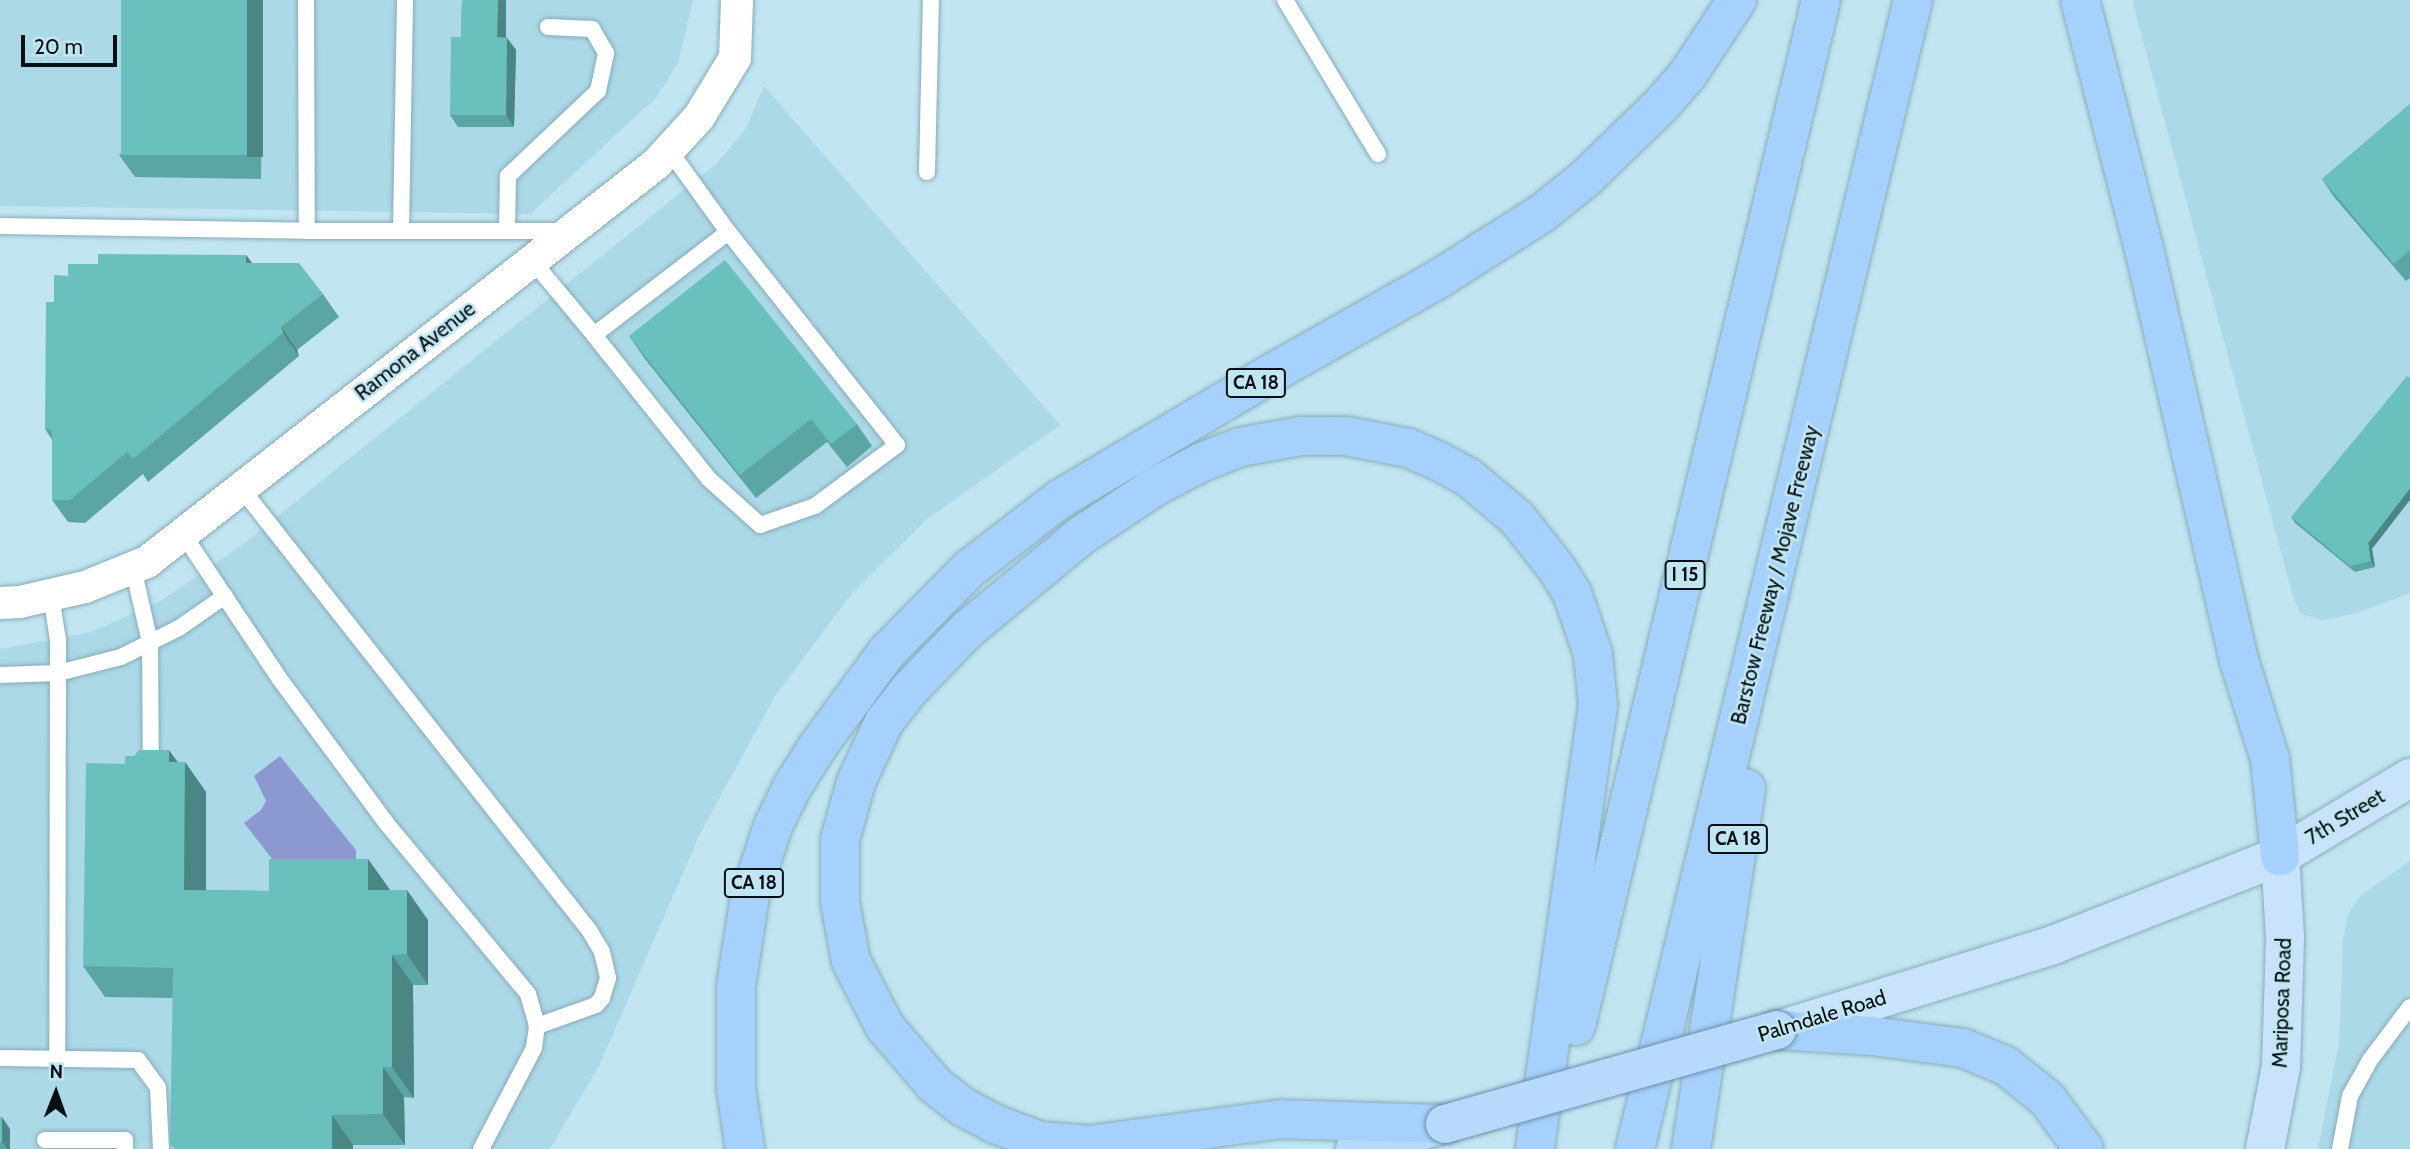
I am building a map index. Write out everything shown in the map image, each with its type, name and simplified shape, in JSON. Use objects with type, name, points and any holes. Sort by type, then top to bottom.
[{"type":"highway","name":"CA 18","points":[[746,1149],[736,1088],[736,986],[750,896],[773,826],[792,786],[887,652],[969,569],[1060,499],[1274,372],[1440,278],[1541,214],[1586,178],[1662,103],[1688,74],[1737,0]]},
{"type":"highway","name":"I 15","points":[[1546,1149],[1821,0]]},
{"type":"highway","name":"Barstow Freeway / Mojave Freeway","points":[[1635,1149],[1913,0]]},
{"type":"highway","points":[[2080,0],[2144,250],[2238,657],[2270,759],[2280,856]]},
{"type":"highway","points":[[1445,1124],[1282,1119],[1089,1145],[1040,1141],[995,1124],[963,1107],[934,1084],[885,1027],[851,961],[839,902],[840,840],[856,782],[884,722],[909,690],[967,630],[1082,535],[1156,486],[1202,462],[1240,447],[1301,436],[1346,436],[1408,448],[1438,461],[1468,478],[1517,518],[1572,593],[1593,654],[1597,718],[1535,1149]]},
{"type":"highway","name":"CA 18","points":[[1691,1149],[1786,529]]},
{"type":"highway","points":[[1776,1030],[1872,1036],[1963,1048],[2006,1066],[2048,1099],[2084,1149]]},
{"type":"highway","name":"Palmdale Road","points":[[1355,1149],[1776,1030]]},
{"type":"main road","name":"7th Street","points":[[2280,856],[2410,778]]},
{"type":"main road","name":"Palmdale Road","points":[[1776,1030],[2053,945],[2280,856]]},
{"type":"main road","name":"Mariposa Road","points":[[2265,1149],[2281,1067],[2285,937],[2280,856]]},
{"type":"street","name":"Ramona Avenue","points":[[0,603],[85,587],[147,562],[566,231],[656,164],[699,117],[735,58],[737,0]]},
{"type":"lane","points":[[306,0],[307,231]]},
{"type":"lane","points":[[401,230],[405,0]]},
{"type":"lane","points":[[927,172],[931,0]]},
{"type":"lane","points":[[1285,0],[1378,154]]},
{"type":"lane","points":[[507,231],[508,176],[598,91],[606,53],[592,29],[548,27]]},
{"type":"lane","points":[[531,259],[709,479],[760,525],[815,506],[897,445],[728,232],[669,150]]},
{"type":"lane","points":[[0,226],[307,231],[566,231]]},
{"type":"lane","points":[[594,335],[728,232]]},
{"type":"lane","points":[[241,488],[589,930],[603,952],[608,978],[602,998],[596,1005],[537,1026]]},
{"type":"lane","points":[[183,534],[279,678],[387,824],[528,994],[537,1026],[534,1048],[481,1149]]},
{"type":"lane","points":[[133,568],[150,642],[151,777]]},
{"type":"lane","points":[[51,595],[58,640],[57,1059]]},
{"type":"lane","points":[[0,674],[58,673],[121,657],[179,628],[225,596]]},
{"type":"lane","points":[[2340,1149],[2350,1096],[2370,1060],[2410,1007]]},
{"type":"lane","points":[[0,1058],[138,1060],[158,1088],[161,1149]]},
{"type":"lane","points":[[45,1140],[125,1140],[125,1149]]},
{"type":"shaded area","points":[[0,0],[693,0],[678,63],[656,98],[530,214],[0,206]]},
{"type":"shaded area","points":[[2132,0],[2410,0],[2410,593],[2354,614],[2322,620],[2301,614],[2293,597]]},
{"type":"shaded area","points":[[764,86],[1060,425],[926,520],[852,593],[774,698],[700,834],[600,1064],[550,1149],[0,1149],[0,649],[91,632],[161,601],[242,545],[716,164],[745,130]]},
{"type":"shaded area","points":[[2410,861],[2410,1149],[2318,1149],[2339,1042],[2343,939],[2348,914],[2360,896]]},
{"type":"water","points":[[280,756],[356,850],[356,859],[343,871],[280,869],[244,823],[261,810],[266,801],[254,776]]},
{"type":"building","points":[[121,0],[247,0],[247,155],[121,155]]},
{"type":"building","points":[[462,0],[498,0],[497,37],[507,38],[506,115],[450,115],[451,37],[461,37]]},
{"type":"building","points":[[2410,104],[2410,250],[2394,264],[2322,179]]},
{"type":"building","points":[[98,254],[246,255],[246,263],[299,263],[323,294],[281,327],[283,333],[133,459],[127,452],[70,500],[52,500],[52,430],[45,429],[46,302],[54,302],[54,275],[68,276],[68,264],[98,264]]},
{"type":"building","points":[[725,260],[857,424],[831,444],[811,419],[740,475],[629,336]]},
{"type":"building","points":[[2407,376],[2410,378],[2410,488],[2368,543],[2371,561],[2350,566],[2291,517]]},
{"type":"building","points":[[139,750],[169,750],[169,762],[185,762],[184,890],[269,891],[269,859],[368,859],[368,890],[407,890],[407,954],[392,955],[392,1067],[383,1067],[383,1114],[332,1115],[332,1149],[175,1149],[170,1144],[173,968],[83,966],[86,763],[125,764],[125,756],[134,756]]},
{"type":"building","points":[[0,1117],[2,1117],[0,1142]]}]
